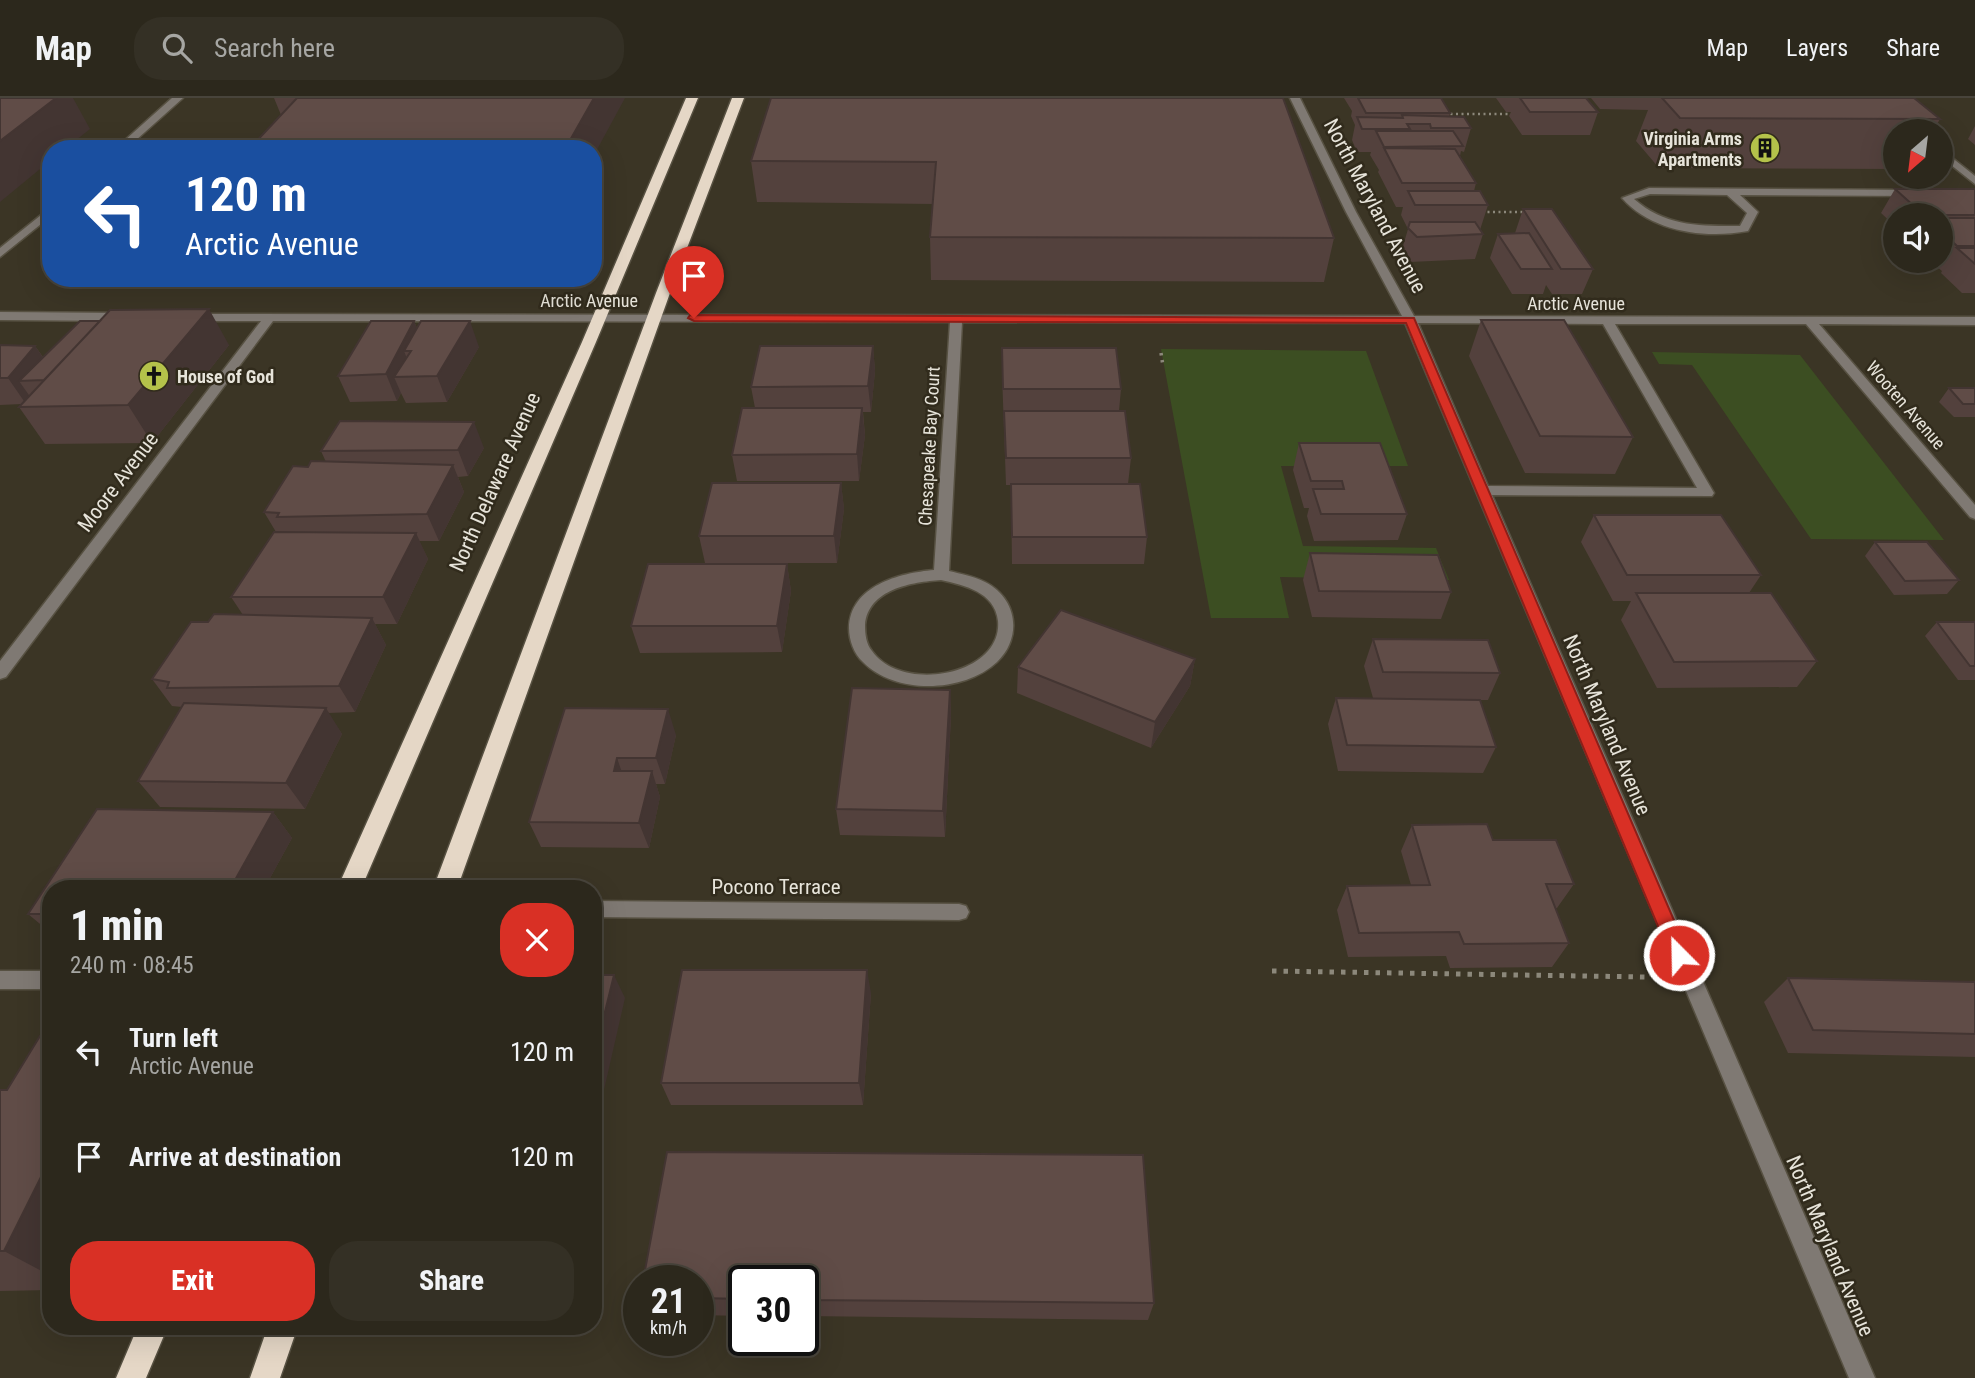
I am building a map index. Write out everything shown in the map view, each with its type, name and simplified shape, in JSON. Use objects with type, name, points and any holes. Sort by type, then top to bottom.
[{"type":"highway","name":"North Delaware Avenue","points":[[353,880],[692,98]]},
{"type":"highway","points":[[448,880],[737,98]]},
{"type":"highway","points":[[131,1378],[149,1335]]},
{"type":"highway","points":[[265,1378],[280,1335]]},
{"type":"street","points":[[130,140],[178,98]]},
{"type":"street","name":"North Maryland Avenue","points":[[1295,98],[1351,212],[1410,320],[1861,1378]]},
{"type":"street","points":[[1953,162],[1975,181]]},
{"type":"street","points":[[1730,192],[1753,212],[1744,229],[1679,229],[1643,214],[1627,198],[1649,191],[1925,193]]},
{"type":"street","points":[[0,254],[42,218]]},
{"type":"street","points":[[0,316],[146,317]]},
{"type":"street","name":"Arctic Avenue","points":[[173,317],[1975,321]]},
{"type":"street","name":"Moore Avenue","points":[[0,673],[270,317]]},
{"type":"street","name":"Chesapeake Bay Court","points":[[941,575],[956,320]]},
{"type":"street","points":[[1482,489],[1707,493],[1607,320]]},
{"type":"street","name":"Wooten Avenue","points":[[1809,320],[1975,514]]},
{"type":"street","points":[[941,575],[963,579],[984,588],[999,601],[1007,617],[1007,634],[999,651],[983,665],[962,675],[936,680],[910,678],[887,671],[869,658],[858,642],[856,625],[862,608],[875,594],[894,583],[916,576],[941,575]]},
{"type":"street","name":"Pocono Terrace","points":[[602,908],[959,912]]},
{"type":"street","points":[[0,980],[42,980]]},
{"type":"path","points":[[1440,114],[1521,114]]},
{"type":"path","points":[[1472,212],[1526,212]]},
{"type":"path","points":[[1272,971],[1689,978]]},
{"type":"green space","points":[[1161,349],[1366,351],[1408,466],[1281,466],[1303,546],[1436,548],[1449,580],[1280,577],[1289,618],[1211,618]]},
{"type":"green space","points":[[1652,352],[1800,355],[1944,540],[1811,539],[1692,365],[1659,364]]},
{"type":"building","points":[[0,98],[56,98],[0,141]]},
{"type":"building","points":[[297,98],[594,98],[570,140],[257,140]]},
{"type":"building","points":[[771,98],[1283,98],[1334,238],[930,237],[936,162],[751,161]]},
{"type":"building","points":[[1358,98],[1441,98],[1450,113],[1366,113]]},
{"type":"building","points":[[1520,98],[1586,98],[1598,112],[1530,112]]},
{"type":"building","points":[[1662,98],[1914,98],[1940,119],[1680,118]]},
{"type":"building","points":[[1402,115],[1464,117],[1471,128],[1431,128],[1430,124],[1407,124],[1410,129],[1362,129],[1357,117],[1403,118]]},
{"type":"building","points":[[1376,131],[1453,131],[1463,146],[1384,147]]},
{"type":"building","points":[[1384,148],[1455,149],[1476,183],[1402,183]]},
{"type":"building","points":[[1895,189],[1975,189],[1975,215],[1953,215],[1953,203],[1911,203]]},
{"type":"building","points":[[1408,191],[1480,191],[1488,205],[1415,205]]},
{"type":"building","points":[[1523,209],[1552,209],[1593,269],[1561,269]]},
{"type":"building","points":[[1953,218],[1975,218],[1975,246],[1957,246],[1953,242]]},
{"type":"building","points":[[1410,222],[1475,222],[1483,234],[1417,237],[1408,228]]},
{"type":"building","points":[[1529,233],[1552,269],[1521,269],[1498,234]]},
{"type":"building","points":[[1957,248],[1975,248],[1975,264]]},
{"type":"building","points":[[209,309],[128,405],[19,407],[110,310]]},
{"type":"building","points":[[1481,320],[1564,320],[1633,437],[1540,436]]},
{"type":"building","points":[[80,321],[100,321],[44,380],[19,381]]},
{"type":"building","points":[[371,321],[414,321],[386,374],[338,376]]},
{"type":"building","points":[[421,321],[470,321],[437,376],[394,377],[411,351],[404,351]]},
{"type":"building","points":[[0,345],[35,346],[8,378],[0,378]]},
{"type":"building","points":[[760,346],[873,346],[868,386],[751,387]]},
{"type":"building","points":[[1002,348],[1116,348],[1121,389],[1003,389]]},
{"type":"building","points":[[1949,388],[1975,388],[1975,404],[1963,404]]},
{"type":"building","points":[[742,408],[862,408],[857,454],[732,455]]},
{"type":"building","points":[[1004,411],[1125,411],[1131,458],[1006,458]]},
{"type":"building","points":[[340,421],[474,422],[458,450],[321,451]]},
{"type":"building","points":[[1299,443],[1380,443],[1407,514],[1321,514],[1313,489],[1344,489],[1342,481],[1311,481]]},
{"type":"building","points":[[311,461],[453,465],[427,514],[277,517],[279,513],[264,512],[293,466],[308,467]]},
{"type":"building","points":[[712,483],[841,483],[834,536],[699,536]]},
{"type":"building","points":[[1011,484],[1140,484],[1147,537],[1012,537]]},
{"type":"building","points":[[1594,515],[1721,515],[1761,575],[1627,575]]},
{"type":"building","points":[[274,532],[416,533],[383,597],[231,597]]},
{"type":"building","points":[[1875,542],[1927,542],[1959,580],[1905,581]]},
{"type":"building","points":[[1310,553],[1438,555],[1451,592],[1319,591]]},
{"type":"building","points":[[648,564],[787,564],[777,626],[631,626]]},
{"type":"building","points":[[1636,593],[1771,593],[1817,661],[1674,662]]},
{"type":"building","points":[[1061,610],[1195,659],[1155,722],[1018,667]]},
{"type":"building","points":[[214,614],[372,618],[339,686],[167,688],[169,682],[152,679],[191,622],[208,622]]},
{"type":"building","points":[[1937,622],[1975,622],[1975,666],[1970,666]]},
{"type":"building","points":[[1373,639],[1488,640],[1500,673],[1383,672]]},
{"type":"building","points":[[852,688],[950,690],[943,811],[836,809]]},
{"type":"building","points":[[1336,698],[1480,700],[1496,747],[1347,745]]},
{"type":"building","points":[[184,703],[326,708],[286,783],[138,781]]},
{"type":"building","points":[[565,708],[668,709],[656,758],[617,758],[614,771],[652,771],[639,823],[529,822]]},
{"type":"building","points":[[97,809],[273,812],[235,880],[50,880]]},
{"type":"building","points":[[1487,824],[1493,840],[1556,840],[1574,884],[1546,884],[1569,943],[1464,944],[1459,932],[1359,933],[1347,886],[1430,885],[1412,825]]},
{"type":"building","points":[[42,893],[42,914],[28,914]]},
{"type":"building","points":[[682,970],[867,970],[859,1083],[661,1083]]},
{"type":"building","points":[[602,975],[614,975],[602,1024]]},
{"type":"building","points":[[1788,978],[1975,982],[1975,1034],[1813,1030]]},
{"type":"building","points":[[40,1036],[42,1175],[4,1251],[0,1251],[0,1090],[7,1090]]},
{"type":"building","points":[[667,1152],[1143,1155],[1154,1303],[819,1300],[819,1265],[728,1265],[728,1299],[714,1298],[714,1265],[646,1265]]},
{"type":"place","name":"Virginia Arms Apartments","points":[[1765,148]]},
{"type":"place","name":"House of God","points":[[154,376]]},
{"type":"route","points":[[694,318],[1410,320],[1679,955]]}]
